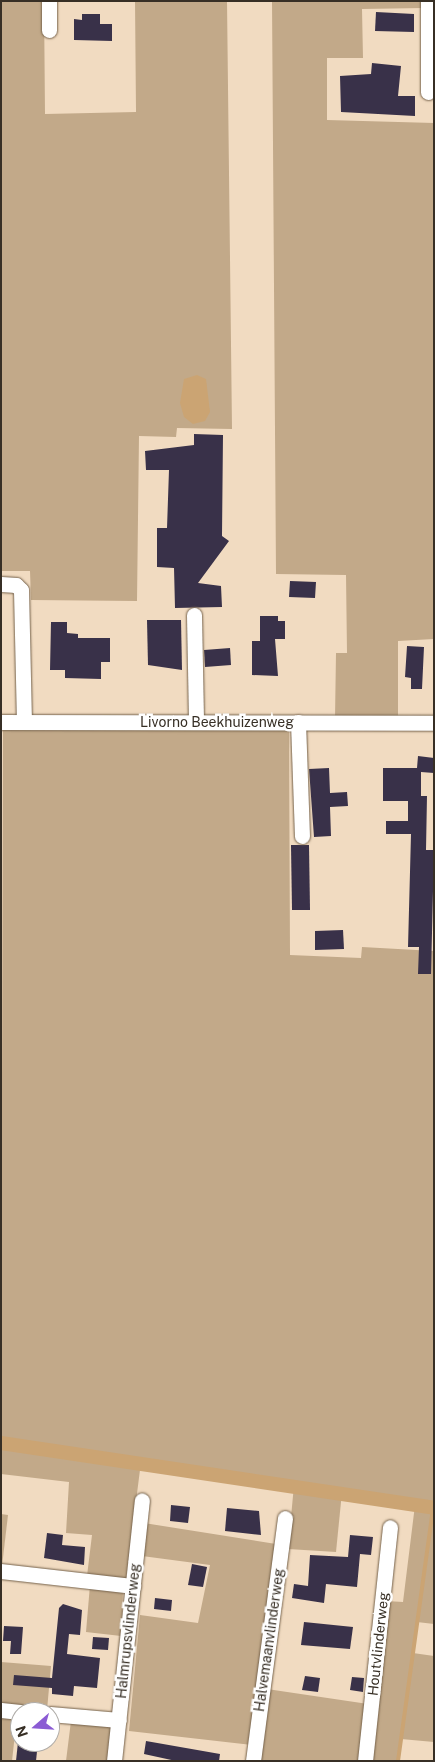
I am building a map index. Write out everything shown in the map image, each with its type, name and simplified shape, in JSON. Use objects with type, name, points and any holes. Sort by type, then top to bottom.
[{"type":"street","points":[[49,1],[49,30]]},
{"type":"street","points":[[428,1],[428,92]]},
{"type":"street","points":[[1,584],[16,584],[21,590],[24,722]]},
{"type":"street","points":[[194,615],[196,722]]},
{"type":"street","name":"Livorno Beekhuizenweg","points":[[1,722],[434,723]]},
{"type":"street","points":[[298,722],[302,836]]},
{"type":"street","name":"Halmrupsvlinderweg","points":[[114,1761],[142,1501]]},
{"type":"street","name":"Halvemaanvlinderweg","points":[[253,1761],[285,1518]]},
{"type":"street","name":"Houtvlinderweg","points":[[365,1761],[390,1527]]},
{"type":"street","points":[[1,1571],[133,1586]]},
{"type":"street","points":[[60,1715],[119,1720]]},
{"type":"shaded area","points":[[1,1],[44,1],[45,114],[136,112],[135,1],[227,1],[232,429],[177,428],[176,437],[139,436],[137,601],[31,600],[30,571],[1,571]]},
{"type":"shaded area","points":[[272,1],[423,1],[423,8],[362,9],[363,58],[327,58],[327,120],[434,123],[434,639],[398,641],[398,717],[335,718],[336,653],[347,653],[346,575],[276,574]]},
{"type":"shaded area","points":[[197,375],[206,379],[210,412],[205,421],[193,424],[184,417],[180,403],[184,379]]},
{"type":"shaded area","points":[[289,726],[290,955],[361,958],[362,947],[434,951],[434,1503],[1,1438],[3,728]]},
{"type":"shaded area","points":[[1,1443],[141,1462],[126,1580],[87,1576],[92,1535],[66,1533],[69,1482],[1,1474]]},
{"type":"shaded area","points":[[294,1485],[342,1492],[336,1552],[288,1549]]},
{"type":"shaded area","points":[[415,1505],[434,1508],[434,1624],[417,1622],[413,1653],[434,1656],[434,1742],[401,1739],[398,1761],[370,1761],[386,1601],[403,1602]]},
{"type":"shaded area","points":[[1,1514],[8,1515],[2,1566],[1,1566]]},
{"type":"shaded area","points":[[144,1523],[276,1544],[252,1745],[129,1731],[140,1615],[198,1623],[210,1565],[142,1556]]},
{"type":"shaded area","points":[[90,1585],[123,1589],[121,1636],[86,1632]]},
{"type":"shaded area","points":[[1,1662],[51,1666],[48,1702],[10,1702],[10,1707],[1,1706]]},
{"type":"shaded area","points":[[267,1689],[368,1704],[362,1761],[259,1761]]},
{"type":"shaded area","points":[[1,1714],[10,1715],[10,1752],[13,1752],[12,1761],[1,1761]]},
{"type":"shaded area","points":[[71,1721],[112,1725],[108,1761],[66,1761]]},
{"type":"building","points":[[376,12],[414,14],[414,32],[375,31]]},
{"type":"building","points":[[82,14],[100,14],[100,24],[112,24],[112,41],[74,40],[74,19],[82,20]]},
{"type":"building","points":[[372,63],[401,66],[398,96],[415,96],[415,116],[341,112],[340,76],[371,74]]},
{"type":"building","points":[[194,434],[223,435],[222,536],[229,541],[198,583],[221,586],[222,607],[175,608],[174,568],[157,567],[157,528],[167,528],[169,470],[146,470],[145,451],[194,445]]},
{"type":"building","points":[[290,581],[316,582],[315,598],[289,597]]},
{"type":"building","points":[[260,616],[278,616],[278,621],[285,621],[285,639],[275,639],[278,676],[252,675],[252,641],[260,641]]},
{"type":"building","points":[[147,620],[181,620],[182,670],[148,665]]},
{"type":"building","points":[[51,622],[67,622],[67,633],[78,634],[78,638],[110,638],[110,662],[101,662],[101,679],[65,678],[65,670],[50,670]]},
{"type":"building","points":[[407,646],[424,647],[422,689],[411,689],[411,678],[405,677]]},
{"type":"building","points":[[230,648],[231,665],[205,667],[204,650]]},
{"type":"building","points":[[418,756],[434,758],[434,773],[421,772],[421,796],[427,796],[426,850],[434,850],[431,974],[418,974],[419,947],[408,947],[411,834],[386,834],[386,821],[408,821],[408,801],[383,801],[383,768],[417,768]]},
{"type":"building","points":[[329,768],[330,793],[347,792],[348,806],[330,807],[331,836],[314,837],[309,769]]},
{"type":"building","points":[[291,845],[309,845],[310,910],[292,910]]},
{"type":"building","points":[[343,930],[344,949],[315,950],[315,931]]},
{"type":"building","points":[[171,1505],[190,1507],[188,1523],[170,1521]]},
{"type":"building","points":[[227,1508],[259,1511],[261,1535],[225,1531]]},
{"type":"building","points":[[47,1533],[63,1535],[62,1545],[85,1547],[84,1565],[44,1558]]},
{"type":"building","points":[[350,1535],[373,1537],[371,1555],[360,1554],[357,1587],[326,1584],[324,1603],[292,1598],[294,1584],[308,1586],[310,1555],[348,1557]]},
{"type":"building","points":[[192,1564],[207,1567],[203,1587],[188,1585]]},
{"type":"building","points":[[155,1598],[172,1600],[171,1611],[154,1609]]},
{"type":"building","points":[[63,1604],[82,1610],[80,1635],[69,1634],[67,1654],[100,1658],[97,1688],[74,1686],[73,1696],[52,1694],[52,1688],[13,1685],[14,1675],[52,1678],[59,1608]]},
{"type":"building","points":[[304,1622],[353,1627],[350,1649],[301,1645]]},
{"type":"building","points":[[4,1626],[23,1627],[21,1654],[10,1654],[11,1641],[3,1641]]},
{"type":"building","points":[[93,1637],[109,1638],[108,1650],[92,1649]]},
{"type":"building","points":[[305,1676],[320,1678],[318,1692],[302,1690]]},
{"type":"building","points":[[352,1677],[364,1678],[363,1692],[350,1690]]},
{"type":"building","points":[[146,1741],[220,1754],[219,1761],[176,1761],[144,1754]]},
{"type":"building","points":[[17,1752],[37,1752],[36,1761],[16,1761]]},
{"type":"waterway","points":[[1,1443],[434,1508]]},
{"type":"waterway","points":[[398,1761],[433,1508]]}]
